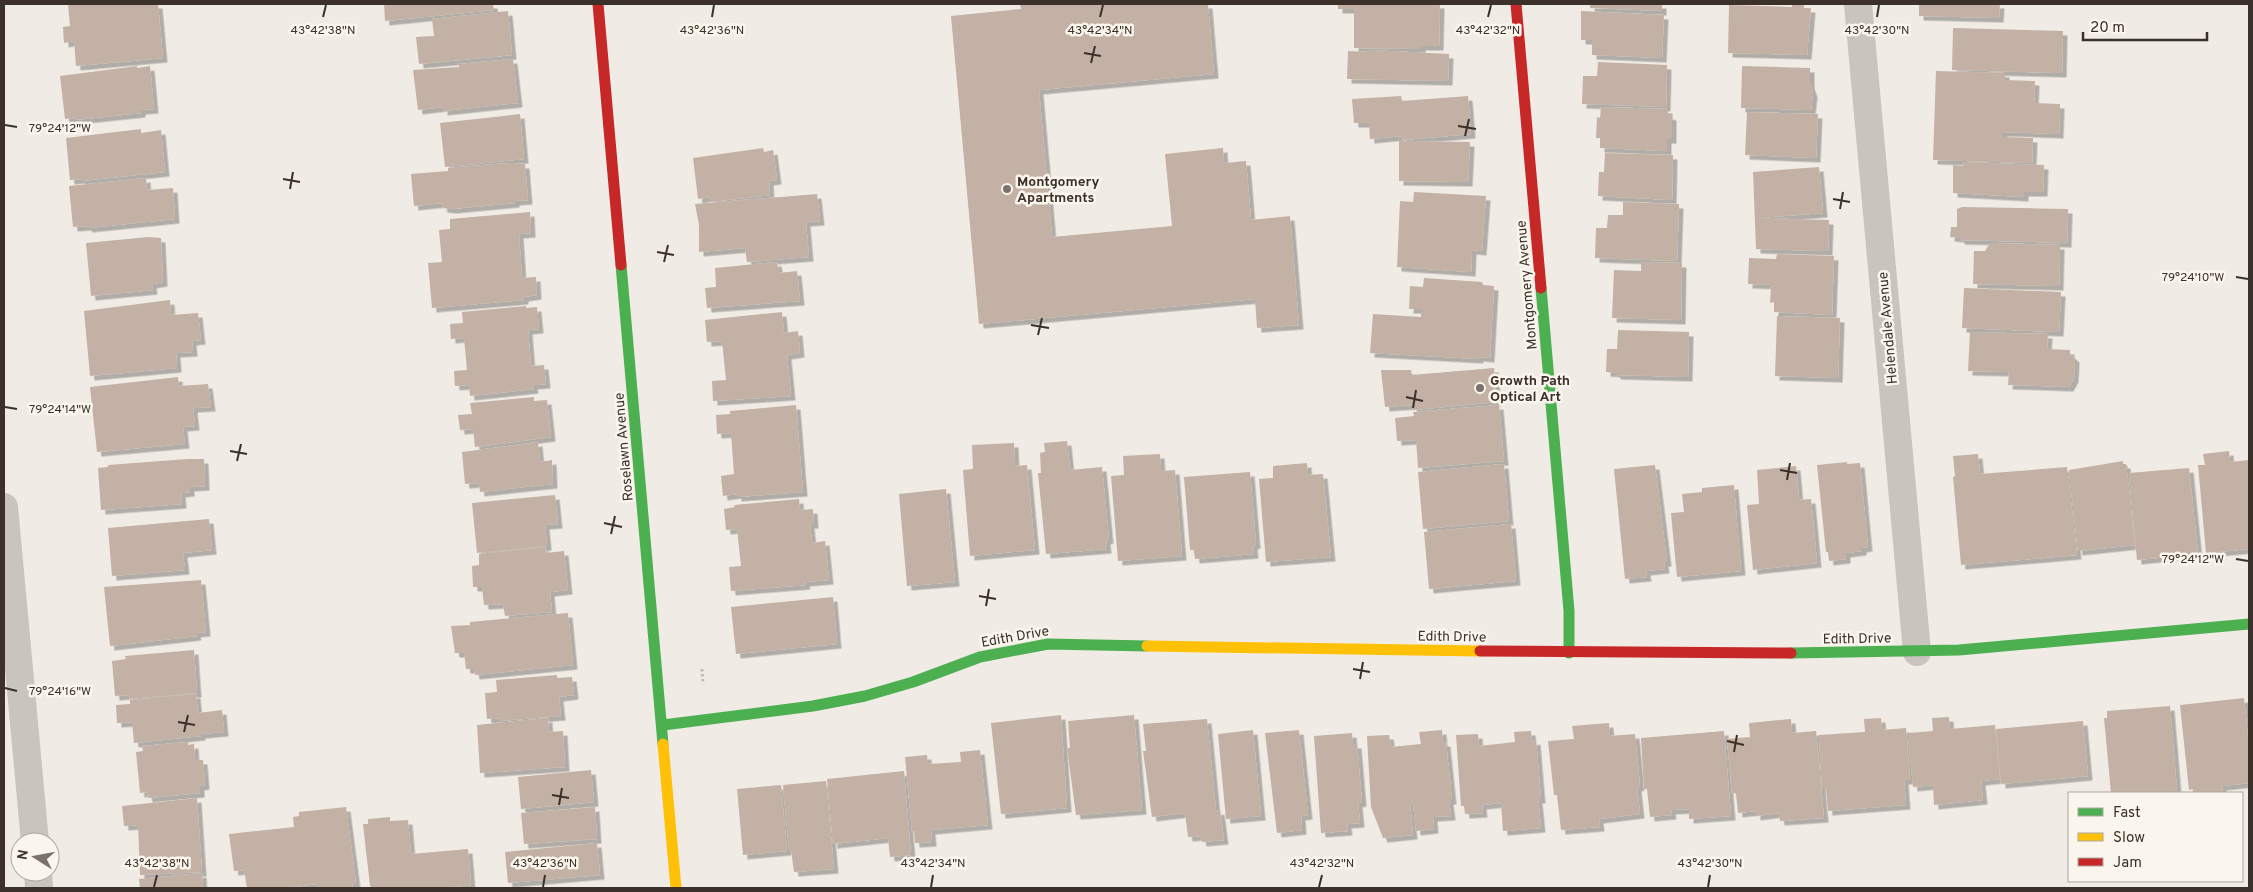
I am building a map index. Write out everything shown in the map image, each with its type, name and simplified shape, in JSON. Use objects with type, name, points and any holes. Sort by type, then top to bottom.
[{"type":"street","name":"Roselawn Avenue","points":[[598,4],[676,888]]},
{"type":"street","name":"Montgomery Avenue","points":[[1516,4],[1569,612],[1569,653]]},
{"type":"street","name":"Helendale Avenue","points":[[1858,4],[1916,652]]},
{"type":"street","points":[[4,507],[34,832]]},
{"type":"street","name":"Edith Drive","points":[[663,725],[813,706],[865,696],[913,682],[980,657],[1048,644],[1569,653],[1916,652],[2249,624]]},
{"type":"building","points":[[68,4],[158,4],[163,58],[76,66],[74,41],[64,43],[63,27],[70,26]]},
{"type":"building","points":[[384,4],[493,4],[494,10],[385,21]]},
{"type":"building","name":"Montgomery Apartments","points":[[1020,4],[1208,4],[1214,74],[1039,90],[1052,237],[1172,226],[1165,154],[1223,148],[1224,163],[1246,161],[1251,220],[1290,216],[1299,325],[1257,328],[1255,299],[979,324],[951,16],[1021,9]]},
{"type":"building","points":[[1338,4],[1440,4],[1439,46],[1421,46],[1421,49],[1354,48],[1354,9],[1338,9]]},
{"type":"building","points":[[1590,4],[1662,4],[1662,11],[1590,8]]},
{"type":"building","points":[[1792,4],[1804,4],[1804,8],[1811,8],[1807,55],[1728,53],[1729,5],[1792,7]]},
{"type":"building","points":[[1919,4],[2000,4],[1999,18],[1919,16]]},
{"type":"building","points":[[508,11],[512,55],[419,64],[416,37],[434,36],[432,19]]},
{"type":"building","points":[[1581,11],[1664,15],[1662,58],[1592,55],[1592,40],[1581,40]]},
{"type":"building","points":[[1953,28],[2063,31],[2062,73],[1952,70]]},
{"type":"building","points":[[1368,50],[1449,54],[1448,81],[1347,79],[1348,51],[1368,52]]},
{"type":"building","points":[[513,59],[518,103],[443,111],[443,107],[418,110],[413,70],[459,67],[459,64]]},
{"type":"building","points":[[1598,62],[1667,65],[1666,107],[1582,104],[1583,76],[1597,76]]},
{"type":"building","points":[[137,66],[137,68],[150,66],[154,109],[141,110],[141,113],[75,120],[75,118],[65,119],[60,76]]},
{"type":"building","points":[[1742,66],[1810,68],[1810,84],[1813,93],[1811,110],[1741,108]]},
{"type":"building","points":[[1936,71],[2005,73],[2005,80],[2035,81],[2034,103],[2060,104],[2059,134],[2003,132],[2003,137],[2033,138],[2032,163],[1933,160]]},
{"type":"building","points":[[1401,96],[1402,101],[1468,96],[1471,134],[1403,140],[1402,136],[1370,139],[1369,123],[1354,123],[1352,99]]},
{"type":"building","points":[[1601,107],[1668,109],[1668,115],[1672,116],[1672,139],[1667,139],[1667,151],[1600,148],[1600,138],[1596,138],[1597,117],[1600,118]]},
{"type":"building","points":[[1747,112],[1818,114],[1816,158],[1745,155]]},
{"type":"building","points":[[520,114],[524,159],[445,167],[440,123]]},
{"type":"building","points":[[141,129],[141,133],[161,130],[165,172],[81,181],[81,179],[70,180],[66,138]]},
{"type":"building","points":[[1399,141],[1470,142],[1468,182],[1399,181]]},
{"type":"building","points":[[763,148],[764,152],[773,150],[777,180],[769,181],[770,195],[710,202],[710,197],[698,199],[693,158]]},
{"type":"building","points":[[1605,153],[1673,155],[1672,200],[1598,196],[1599,172],[1604,172]]},
{"type":"building","points":[[1964,162],[2044,165],[2043,192],[2024,192],[2024,197],[1953,193],[1953,165],[1963,166]]},
{"type":"building","points":[[511,163],[525,164],[528,200],[452,209],[443,208],[442,203],[414,206],[411,174],[448,171],[448,168]]},
{"type":"building","points":[[1819,167],[1823,213],[1758,218],[1829,220],[1828,251],[1756,249],[1753,172]]},
{"type":"building","points":[[146,178],[147,190],[173,188],[175,219],[88,228],[87,226],[73,227],[69,186]]},
{"type":"building","points":[[1414,192],[1486,196],[1482,251],[1472,250],[1471,272],[1397,267],[1400,201],[1413,202]]},
{"type":"building","points":[[817,194],[820,221],[806,222],[809,257],[747,262],[745,248],[699,252],[699,225],[695,204]]},
{"type":"building","points":[[1623,202],[1679,204],[1677,261],[1595,258],[1596,228],[1607,228],[1608,215],[1623,215]]},
{"type":"building","points":[[1962,207],[2068,209],[2067,243],[1960,240],[1960,238],[1950,237],[1951,227],[1957,227],[1957,209]]},
{"type":"building","points":[[530,212],[531,233],[519,234],[522,278],[536,277],[537,295],[524,297],[524,300],[432,308],[428,263],[442,262],[439,230],[450,229],[450,219]]},
{"type":"building","points":[[148,237],[161,238],[163,282],[152,284],[153,290],[91,296],[86,243]]},
{"type":"building","points":[[1990,243],[2060,245],[2059,286],[1973,284],[1974,251],[1985,251]]},
{"type":"building","points":[[1777,254],[1834,256],[1832,315],[1774,312],[1774,302],[1770,303],[1771,287],[1775,285],[1748,284],[1749,258],[1776,259]]},
{"type":"building","points":[[777,262],[779,273],[797,271],[800,301],[707,308],[705,288],[716,287],[715,268]]},
{"type":"building","points":[[1641,262],[1682,263],[1681,320],[1612,318],[1614,270],[1641,271]]},
{"type":"building","points":[[1424,278],[1482,282],[1483,285],[1494,286],[1490,358],[1370,353],[1373,314],[1421,317],[1421,309],[1409,309],[1410,286],[1423,287]]},
{"type":"building","points":[[1964,288],[2061,292],[2059,332],[1962,328]]},
{"type":"building","points":[[170,300],[171,315],[198,313],[201,340],[192,341],[193,352],[176,353],[177,368],[90,376],[84,311]]},
{"type":"building","points":[[526,306],[526,308],[537,307],[539,329],[528,330],[531,366],[544,365],[546,384],[533,385],[534,389],[470,396],[469,385],[455,386],[454,371],[467,370],[464,338],[451,339],[450,324],[463,323],[462,312]]},
{"type":"building","points":[[782,312],[784,333],[798,331],[800,353],[787,355],[791,396],[713,401],[712,381],[726,380],[722,341],[707,342],[705,320]]},
{"type":"building","points":[[1777,316],[1840,318],[1838,378],[1775,376]]},
{"type":"building","points":[[1618,330],[1689,332],[1688,377],[1616,375],[1616,373],[1606,372],[1607,349],[1617,349]]},
{"type":"building","points":[[1970,332],[2048,334],[2047,349],[2070,350],[2070,354],[2075,358],[2074,378],[2069,387],[2008,385],[2009,372],[1968,371]]},
{"type":"building","points":[[1494,368],[1497,402],[1413,410],[1412,405],[1385,407],[1381,370],[1411,370],[1412,375]]},
{"type":"building","points":[[178,377],[179,386],[208,384],[211,407],[193,408],[195,426],[183,427],[185,444],[97,452],[90,387]]},
{"type":"building","points":[[534,397],[534,401],[547,400],[551,437],[475,447],[473,429],[460,430],[458,415],[472,414],[470,403]]},
{"type":"building","points":[[796,405],[803,492],[737,497],[737,494],[723,496],[721,476],[734,474],[731,433],[717,434],[716,415],[730,414],[730,411]]},
{"type":"building","points":[[1499,405],[1504,461],[1418,468],[1416,440],[1397,441],[1395,418],[1414,416],[1413,412]]},
{"type":"building","points":[[1067,441],[1070,470],[1102,467],[1109,539],[1106,540],[1107,549],[1046,554],[1038,473],[1041,473],[1040,453],[1045,452],[1044,443]]},
{"type":"building","points":[[538,442],[540,462],[552,460],[553,484],[480,492],[479,483],[465,484],[462,452]]},
{"type":"building","points":[[1014,443],[1015,466],[1027,465],[1035,550],[970,556],[963,470],[973,469],[972,445]]},
{"type":"building","points":[[2229,451],[2230,462],[2249,460],[2249,549],[2206,553],[2198,465],[2205,465],[2203,454]]},
{"type":"building","points":[[1160,454],[1161,471],[1175,470],[1182,556],[1118,561],[1111,476],[1124,475],[1123,456]]},
{"type":"building","points":[[1978,454],[1980,474],[2067,467],[2077,555],[1961,565],[1953,477],[1955,476],[1953,456]]},
{"type":"building","points":[[204,459],[205,486],[190,487],[190,492],[181,493],[182,504],[101,510],[98,468],[108,467],[108,465]]},
{"type":"building","points":[[2123,461],[2123,464],[2126,464],[2135,545],[2078,551],[2069,470]]},
{"type":"building","points":[[1847,462],[1847,464],[1860,463],[1868,547],[1862,548],[1862,551],[1846,553],[1846,559],[1829,561],[1828,552],[1826,552],[1817,465]]},
{"type":"building","points":[[1307,463],[1308,475],[1323,474],[1331,557],[1266,562],[1259,479],[1273,478],[1273,466]]},
{"type":"building","points":[[1504,464],[1509,521],[1423,529],[1418,472]]},
{"type":"building","points":[[1655,465],[1667,562],[1664,562],[1665,569],[1646,571],[1647,577],[1625,579],[1614,469]]},
{"type":"building","points":[[1796,466],[1799,500],[1811,499],[1817,563],[1753,570],[1747,505],[1759,504],[1757,470]]},
{"type":"building","points":[[2189,468],[2198,554],[2137,560],[2129,473]]},
{"type":"building","points":[[1250,472],[1256,544],[1253,545],[1254,554],[1195,559],[1194,550],[1190,550],[1184,477]]},
{"type":"building","points":[[1734,485],[1741,571],[1677,577],[1671,513],[1684,512],[1682,494],[1702,492],[1702,488]]},
{"type":"building","points":[[946,489],[955,582],[907,586],[899,494]]},
{"type":"building","points":[[555,495],[558,524],[545,525],[547,546],[477,553],[472,503]]},
{"type":"building","points":[[799,499],[800,510],[813,509],[814,524],[810,524],[812,543],[825,541],[829,580],[805,582],[806,585],[731,591],[729,567],[741,566],[737,529],[726,530],[724,509],[735,507],[734,505]]},
{"type":"building","points":[[209,519],[212,550],[183,553],[185,570],[112,576],[108,528]]},
{"type":"building","points":[[1511,524],[1516,581],[1429,589],[1424,532]]},
{"type":"building","points":[[545,547],[546,553],[564,551],[568,590],[550,592],[552,612],[505,616],[503,604],[484,605],[482,587],[473,587],[472,566],[479,565],[479,554]]},
{"type":"building","points":[[201,580],[206,632],[196,633],[197,636],[110,646],[104,587]]},
{"type":"building","points":[[833,597],[837,644],[736,654],[731,607]]},
{"type":"building","points":[[568,613],[573,665],[475,675],[474,669],[466,669],[464,653],[455,653],[451,626],[470,625],[470,622]]},
{"type":"building","points":[[194,650],[197,693],[128,699],[128,695],[115,696],[112,661],[126,659],[125,656]]},
{"type":"building","points":[[557,675],[557,678],[572,677],[574,695],[559,697],[561,716],[499,721],[499,718],[487,719],[485,693],[497,692],[496,680]]},
{"type":"building","points":[[196,694],[198,713],[222,710],[224,732],[134,743],[132,722],[117,723],[116,705],[130,704],[130,700]]},
{"type":"building","points":[[2244,698],[2249,747],[2249,783],[2222,786],[2223,792],[2193,792],[2193,789],[2189,790],[2180,705]]},
{"type":"building","points":[[2170,706],[2177,790],[2171,792],[2111,792],[2104,718],[2107,718],[2107,711]]},
{"type":"building","points":[[1061,715],[1067,808],[1001,814],[991,723]]},
{"type":"building","points":[[1134,715],[1142,810],[1076,815],[1067,748],[1070,748],[1068,721]]},
{"type":"building","points":[[1949,717],[1950,729],[1995,725],[2000,779],[1981,781],[1983,800],[1934,805],[1933,785],[1913,787],[1908,733],[1933,731],[1932,718]]},
{"type":"building","points":[[548,718],[549,732],[563,731],[565,767],[480,773],[477,725]]},
{"type":"building","points":[[1881,718],[1882,730],[1906,728],[1910,780],[1904,780],[1906,805],[1828,811],[1826,789],[1822,789],[1819,735],[1865,732],[1864,719]]},
{"type":"building","points":[[1207,719],[1216,811],[1220,810],[1224,840],[1202,842],[1201,836],[1188,837],[1185,813],[1152,817],[1143,751],[1146,751],[1143,724]]},
{"type":"building","points":[[1791,719],[1792,733],[1816,731],[1824,818],[1780,821],[1779,813],[1756,816],[1756,811],[1738,813],[1736,793],[1732,794],[1727,739],[1750,737],[1749,723]]},
{"type":"building","points":[[2083,721],[2088,776],[2001,784],[1996,729]]},
{"type":"building","points":[[1609,723],[1610,736],[1635,734],[1640,786],[1637,787],[1640,814],[1599,819],[1600,827],[1561,830],[1557,795],[1554,795],[1548,741],[1574,739],[1572,726]]},
{"type":"building","points":[[1253,730],[1261,816],[1226,819],[1218,734]]},
{"type":"building","points":[[1299,730],[1308,815],[1301,816],[1302,830],[1277,833],[1265,733]]},
{"type":"building","points":[[1442,730],[1443,742],[1446,742],[1452,800],[1449,800],[1451,816],[1433,817],[1434,829],[1416,831],[1413,803],[1410,804],[1413,835],[1383,838],[1371,807],[1367,736],[1389,735],[1391,747],[1421,744],[1419,732]]},
{"type":"building","points":[[1531,731],[1532,741],[1536,740],[1541,799],[1538,799],[1541,828],[1503,831],[1501,803],[1482,805],[1483,813],[1465,814],[1464,806],[1461,806],[1456,735],[1478,734],[1479,746],[1515,742],[1514,732]]},
{"type":"building","points":[[1724,731],[1731,816],[1689,819],[1689,809],[1671,810],[1672,815],[1650,817],[1647,789],[1644,789],[1641,738]]},
{"type":"building","points":[[1352,733],[1353,744],[1357,744],[1362,802],[1358,803],[1360,823],[1347,824],[1348,831],[1321,833],[1314,736]]},
{"type":"building","points":[[188,742],[188,745],[194,744],[195,760],[203,760],[205,785],[200,786],[200,793],[148,798],[147,792],[140,793],[136,752],[143,751],[142,746]]},
{"type":"building","points":[[980,750],[988,825],[931,830],[932,842],[915,843],[914,831],[912,831],[905,757],[927,755],[928,764],[961,762],[960,752]]},
{"type":"building","points":[[591,770],[594,802],[521,809],[518,777]]},
{"type":"building","points":[[904,771],[911,855],[890,857],[888,838],[833,844],[827,779]]},
{"type":"building","points":[[826,781],[834,869],[794,872],[791,850],[789,850],[783,785]]},
{"type":"building","points":[[781,785],[787,851],[743,855],[737,789]]},
{"type":"building","points":[[197,798],[202,872],[140,875],[138,825],[124,826],[122,806]]},
{"type":"building","points":[[346,807],[356,884],[352,884],[353,888],[317,888],[317,884],[286,888],[247,888],[244,870],[234,871],[229,834],[294,827],[293,817],[299,816],[299,812]]},
{"type":"building","points":[[595,807],[597,839],[524,844],[521,813]]},
{"type":"building","points":[[390,817],[390,821],[408,820],[411,854],[468,849],[471,885],[443,888],[373,888],[370,886],[363,824],[368,824],[368,819]]},
{"type":"building","points":[[597,843],[600,875],[508,883],[505,852]]},
{"type":"building","points":[[202,873],[203,888],[140,888],[139,879]]},
{"type":"traffic: fast","points":[[621,265],[663,744]]},
{"type":"traffic: fast","points":[[1541,288],[1569,611],[1569,653]]},
{"type":"traffic: fast","points":[[1791,653],[1959,650],[2249,624]]},
{"type":"traffic: fast","points":[[663,725],[813,706],[865,696],[913,682],[980,657],[1048,644],[1147,646]]},
{"type":"traffic: slow","points":[[1147,646],[1480,651]]},
{"type":"traffic: slow","points":[[663,744],[676,888]]},
{"type":"traffic: jam","points":[[598,4],[621,265]]},
{"type":"traffic: jam","points":[[1516,4],[1541,288]]},
{"type":"traffic: jam","points":[[1480,651],[1791,653]]},
{"type":"place","name":"Montgomery Apartments","points":[[1007,189]]},
{"type":"place","name":"Growth Path Optical Art","points":[[1480,388]]}]
